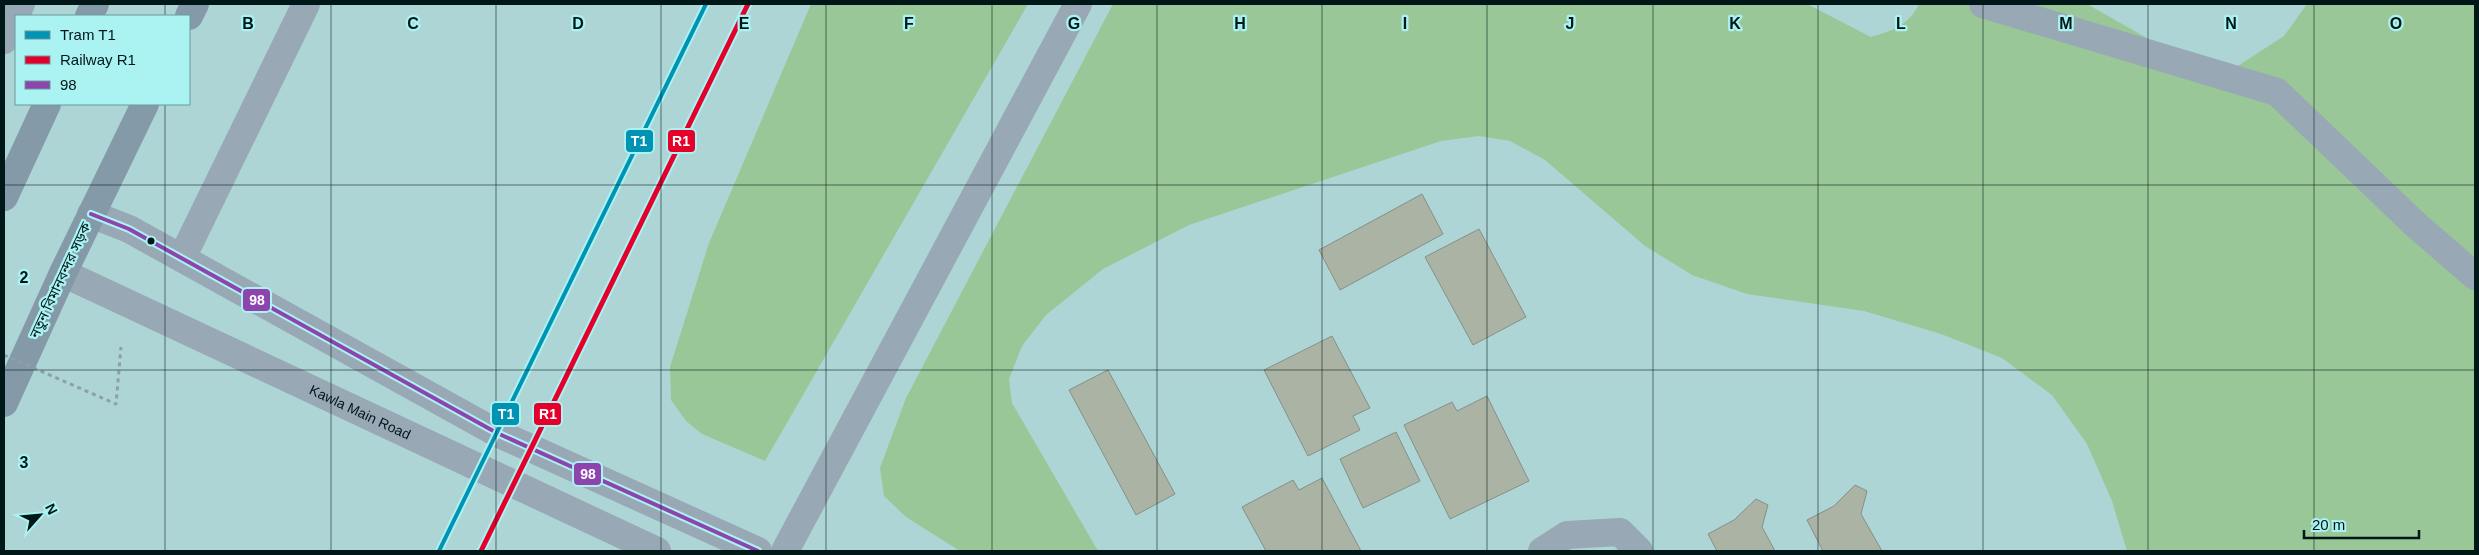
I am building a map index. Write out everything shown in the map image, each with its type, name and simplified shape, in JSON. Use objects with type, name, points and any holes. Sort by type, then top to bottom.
[{"type":"highway","points":[[189,15],[195,4]]},
{"type":"highway","points":[[4,197],[48,105]]},
{"type":"highway","name":"নতুন বিমানবন্দর সড়ক","points":[[4,403],[91,214],[146,105]]},
{"type":"street","points":[[182,258],[306,4]]},
{"type":"street","points":[[785,551],[1078,4]]},
{"type":"street","points":[[1983,4],[2277,92],[2416,225],[2475,276]]},
{"type":"street","points":[[4,40],[15,17]]},
{"type":"street","points":[[91,214],[129,229],[497,432],[758,551]]},
{"type":"street","name":"Kawla Main Road","points":[[63,273],[657,551]]},
{"type":"street","points":[[1542,551],[1567,535],[1620,532],[1639,551]]},
{"type":"path","points":[[4,355],[116,404],[121,347]]},
{"type":"shaded area","points":[[811,4],[1028,4],[765,461],[702,434],[686,421],[671,400],[670,367],[709,243]]},
{"type":"shaded area","points":[[1113,4],[1807,4],[1871,37],[1905,22],[1919,4],[2087,4],[2203,70],[2230,71],[2284,36],[2307,4],[2475,4],[2475,551],[2127,551],[2112,501],[2087,444],[2052,395],[2002,358],[1941,334],[1864,311],[1747,294],[1692,275],[1645,246],[1545,160],[1510,141],[1479,136],[1441,141],[1189,225],[1103,269],[1046,315],[1022,346],[1009,379],[1012,403],[1098,551],[960,551],[906,517],[884,496],[880,468],[906,398]]},
{"type":"building","points":[[1422,194],[1443,234],[1340,290],[1319,250]]},
{"type":"building","points":[[1479,229],[1526,317],[1473,345],[1425,257]]},
{"type":"building","points":[[1332,336],[1370,408],[1353,416],[1360,430],[1308,456],[1264,370]]},
{"type":"building","points":[[1108,370],[1175,494],[1136,515],[1069,390]]},
{"type":"building","points":[[1487,396],[1529,481],[1450,519],[1404,425],[1452,402],[1457,411]]},
{"type":"building","points":[[1396,432],[1420,481],[1363,508],[1340,459]]},
{"type":"building","points":[[1322,478],[1361,551],[1266,551],[1242,507],[1293,480],[1299,490]]},
{"type":"building","points":[[1855,485],[1867,491],[1861,514],[1882,551],[1823,551],[1807,520],[1834,506]]},
{"type":"building","points":[[1756,499],[1768,505],[1762,527],[1775,551],[1717,551],[1708,534],[1734,520]]},
{"type":"tram line","name":"T1","points":[[439,551],[706,4]]},
{"type":"rail line","name":"R1","points":[[481,551],[748,4]]},
{"type":"transit line","name":"98","points":[[91,214],[129,229],[497,433],[758,551]]}]
